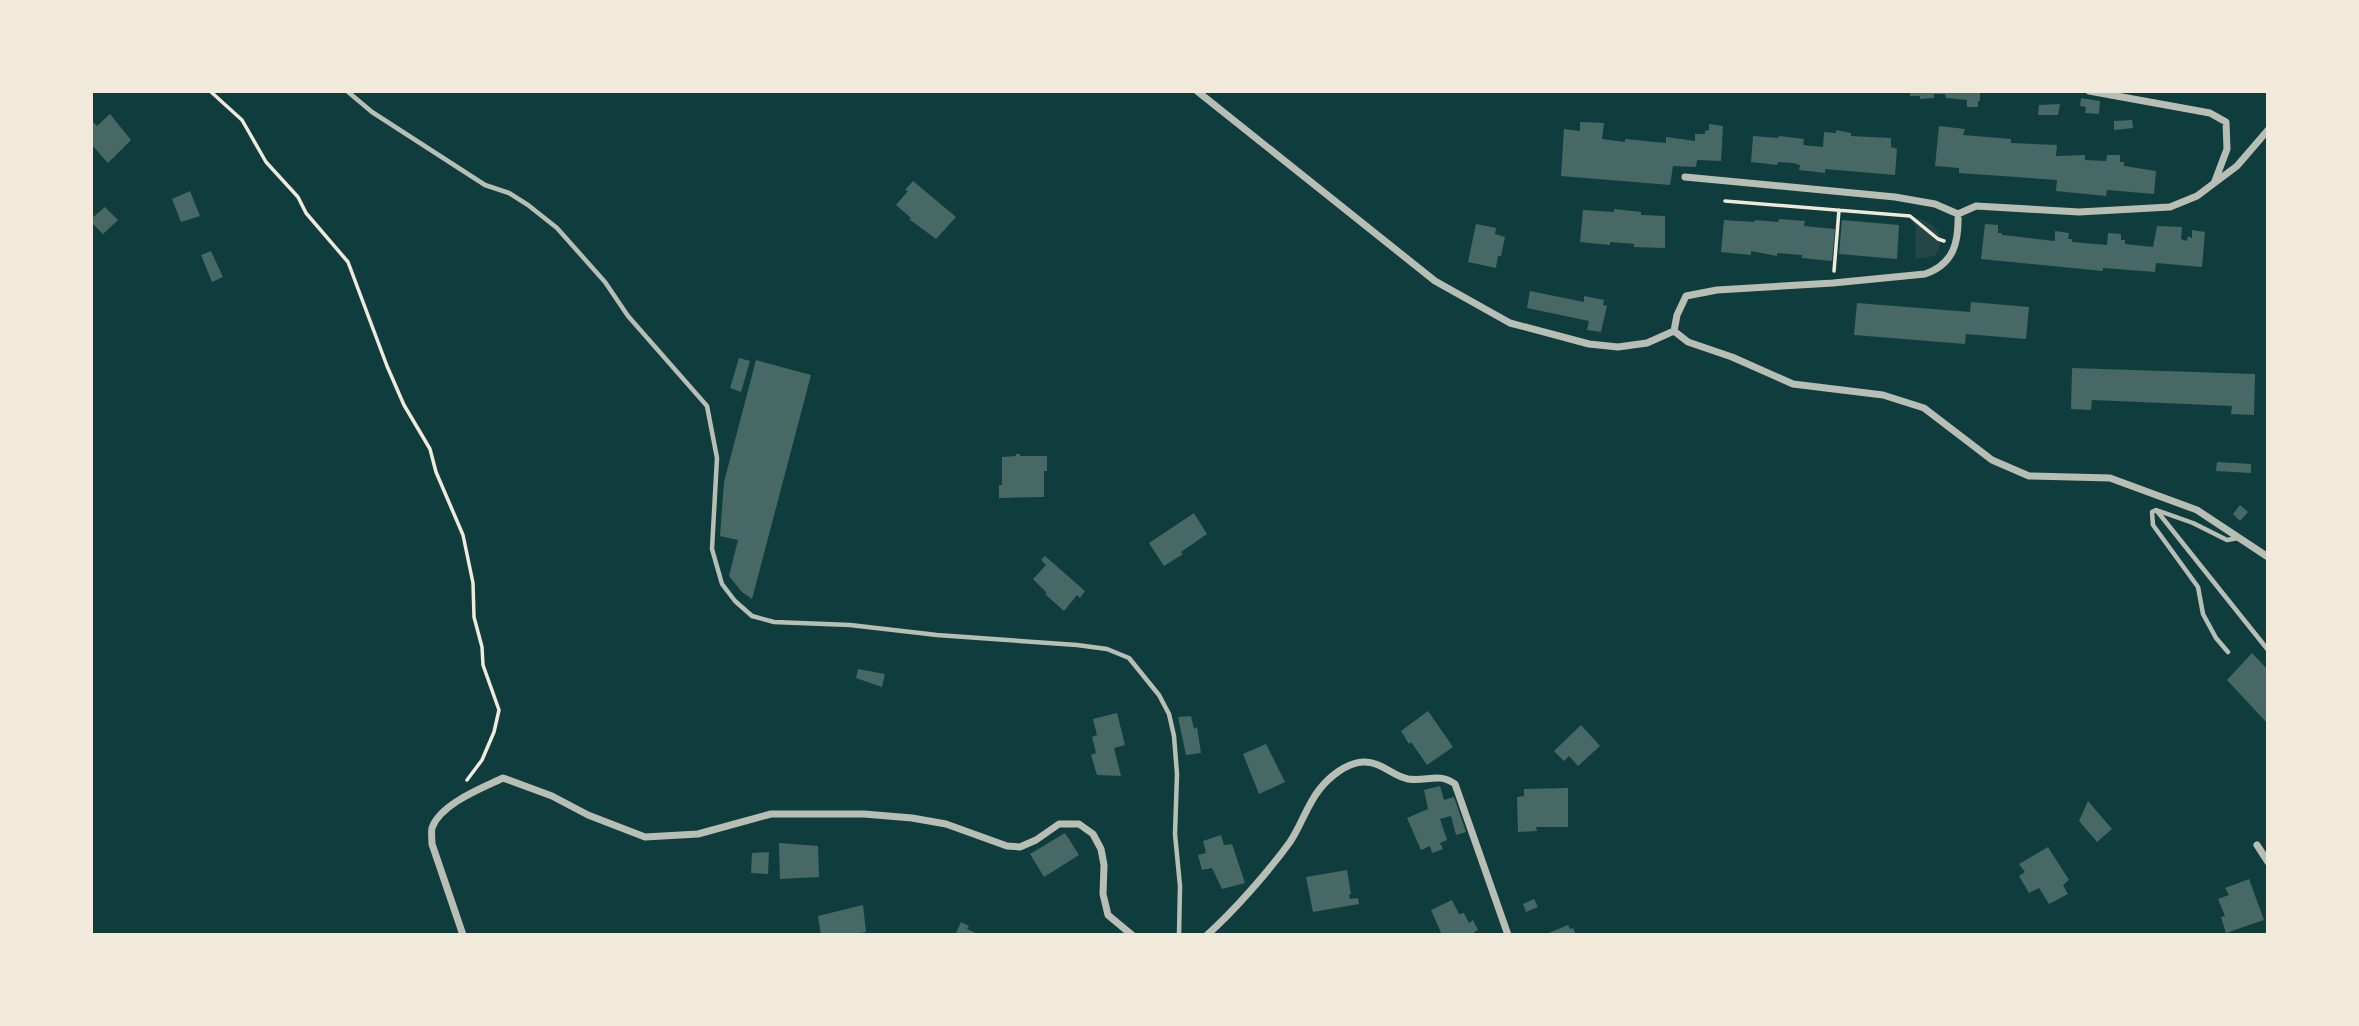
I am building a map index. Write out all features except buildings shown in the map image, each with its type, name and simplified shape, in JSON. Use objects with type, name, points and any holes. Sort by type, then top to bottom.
[{"type":"street","points":[[1197,91],[1436,281],[1510,323],[1589,344],[1618,347],[1647,342],[1674,331]]},
{"type":"street","points":[[2089,91],[2210,113],[2226,122],[2227,149],[2214,184]]},
{"type":"street","points":[[1958,214],[1976,206],[2079,212],[2170,208],[2197,196],[2237,166],[2268,130]]},
{"type":"street","points":[[1685,177],[1895,197],[1934,204],[1958,214]]},
{"type":"street","points":[[1674,331],[1676,315],[1686,296],[1717,290],[1925,274],[1942,266],[1952,254],[1956,243],[1958,214]]},
{"type":"street","points":[[1674,331],[1688,342],[1732,357],[1793,384],[1883,395],[1924,408],[1992,460],[2029,476],[2110,478],[2196,510],[2268,557]]},
{"type":"street","points":[[1207,935],[1291,841],[1318,791],[1348,766],[1362,762],[1372,763],[1408,779],[1441,777],[1455,784],[1508,935]]},
{"type":"street","points":[[463,935],[432,844],[431,830],[438,818],[465,796],[503,778],[552,796],[588,815],[645,837],[698,834],[771,814],[864,814],[946,824],[1007,846],[1020,847],[1037,840],[1059,824],[1079,824],[1093,834],[1101,849],[1104,865],[1103,894],[1108,915],[1132,935]]},
{"type":"street","points":[[2257,845],[2268,862]]},
{"type":"lane","points":[[347,91],[372,112],[485,185],[528,205],[557,228],[605,282],[628,316],[707,406],[717,458],[712,549],[722,584],[735,601],[752,616],[774,622],[850,625],[937,635],[1077,645],[1107,649],[1129,658],[1159,695],[1169,714],[1174,736],[1177,774],[1175,834],[1180,886],[1178,935]]},
{"type":"lane","points":[[2156,510],[2193,523],[2227,540],[2239,537]]},
{"type":"lane","points":[[2156,510],[2268,650]]},
{"type":"lane","points":[[2156,510],[2152,512],[2153,525],[2198,587],[2203,614],[2216,638],[2228,652]]},
{"type":"path","points":[[210,91],[242,120],[266,162],[298,197],[306,213],[348,262],[387,366],[404,405],[430,449],[436,472],[463,535],[473,583],[474,617],[482,647],[483,665],[499,710],[494,733],[482,760],[461,789]]},
{"type":"path","points":[[1725,201],[1910,216],[1938,239],[1956,243]]},
{"type":"path","points":[[1835,260],[1839,210]]},
{"type":"shaded area","points":[[1911,218],[1926,221],[1937,230],[1940,241],[1935,256],[1915,259],[1916,227]]}]
